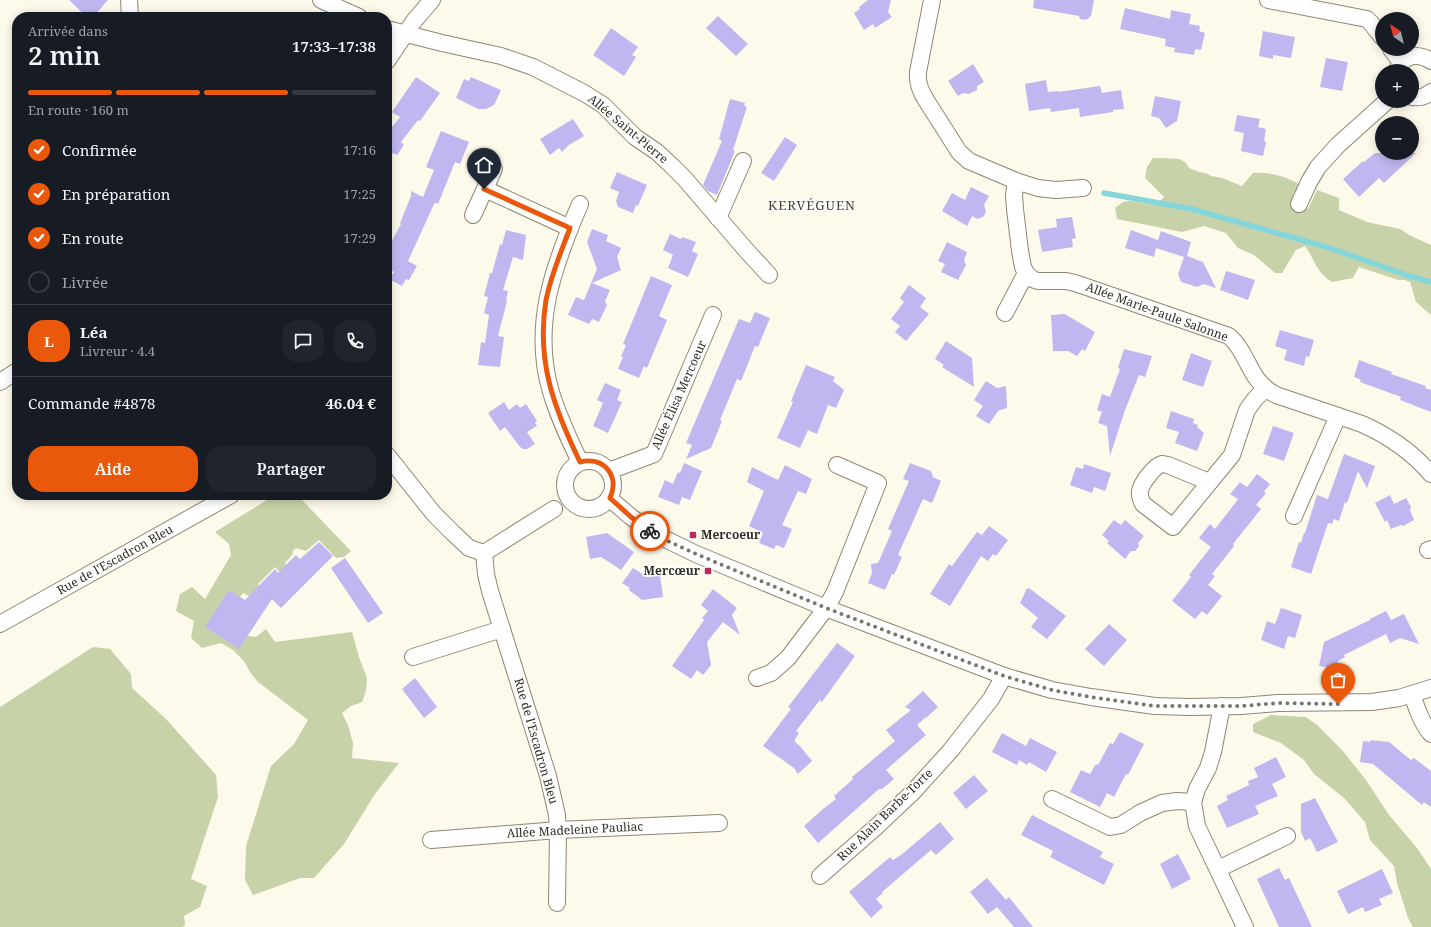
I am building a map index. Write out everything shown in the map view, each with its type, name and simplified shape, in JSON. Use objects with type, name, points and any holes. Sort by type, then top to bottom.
[{"type":"street","points":[[129,0],[130,12]]},
{"type":"street","points":[[321,0],[347,12]]},
{"type":"street","points":[[392,54],[404,34],[432,0]]},
{"type":"street","points":[[932,0],[918,72],[918,80],[921,93],[953,143],[965,158],[973,163],[1016,181],[1038,188],[1056,190],[1083,188]]},
{"type":"street","points":[[1268,0],[1367,20],[1375,29]]},
{"type":"street","name":"Allée Saint-Pierre","points":[[392,30],[501,56],[538,70],[584,93],[603,105],[635,137],[656,152],[685,179],[746,250],[769,274]]},
{"type":"street","points":[[1401,64],[1406,58],[1413,56],[1426,57],[1431,61]]},
{"type":"street","points":[[1419,98],[1431,93]]},
{"type":"street","points":[[1299,204],[1318,167],[1338,145],[1380,108]]},
{"type":"street","points":[[718,218],[743,161]]},
{"type":"street","points":[[473,215],[494,169]]},
{"type":"street","points":[[1004,313],[1026,273],[1023,267],[1020,251],[1015,209],[1014,195],[1016,181]]},
{"type":"street","points":[[484,189],[570,228]]},
{"type":"street","points":[[580,204],[554,270],[546,300],[543,338],[546,373],[550,391],[565,430],[580,462]]},
{"type":"street","name":"Allée Marie-Paule Salonne","points":[[1026,273],[1032,279],[1038,281],[1066,281],[1075,283],[1229,336],[1237,344],[1253,374],[1265,390]]},
{"type":"street","name":"Allée Élisa Mercoeur","points":[[610,472],[654,454],[713,315]]},
{"type":"street","points":[[0,382],[12,374]]},
{"type":"street","points":[[1209,482],[1232,455],[1247,410],[1255,399],[1265,390],[1362,424],[1386,436],[1408,451],[1431,474]]},
{"type":"street","points":[[1294,516],[1338,416]]},
{"type":"street","points":[[587,460],[600,463],[610,472],[613,485],[610,498],[597,508],[590,509],[576,506],[566,494],[564,486],[568,471],[580,462],[587,460]]},
{"type":"street","points":[[392,461],[434,514],[453,534],[469,548],[484,553],[554,509]]},
{"type":"street","points":[[757,678],[771,673],[788,658],[826,608],[835,592],[878,483],[837,465]]},
{"type":"street","points":[[610,498],[631,517],[665,539],[826,608],[1004,676],[1059,692],[1155,706],[1222,706],[1278,703],[1372,702],[1391,700],[1431,688]]},
{"type":"street","name":"Rue de l'Escadron Bleu","points":[[0,624],[221,500]]},
{"type":"street","name":"Rue de l'Escadron Bleu","points":[[484,553],[488,579],[502,629],[548,776],[558,830],[557,903]]},
{"type":"street","points":[[413,656],[502,629]]},
{"type":"street","name":"Rue Alain Barbe-Torte","points":[[820,876],[913,792],[951,750],[991,699],[1004,676]]},
{"type":"street","points":[[1412,694],[1418,713],[1431,734]]},
{"type":"street","points":[[1222,706],[1213,752],[1208,768],[1197,789],[1193,802],[1197,826],[1245,927]]},
{"type":"street","points":[[1052,798],[1110,827],[1121,825],[1140,813],[1162,803],[1177,801],[1193,802]]},
{"type":"street","name":"Allée Madeleine Pauliac","points":[[431,840],[558,830],[719,823]]},
{"type":"street","points":[[1218,869],[1287,836]]},
{"type":"green space","points":[[1153,158],[1179,159],[1185,162],[1189,168],[1242,186],[1253,173],[1265,173],[1283,177],[1299,184],[1293,194],[1294,204],[1308,209],[1317,190],[1339,198],[1339,210],[1367,222],[1400,229],[1431,245],[1431,315],[1416,302],[1410,282],[1398,280],[1359,267],[1353,278],[1332,282],[1319,270],[1305,246],[1296,250],[1282,273],[1275,273],[1254,255],[1238,248],[1226,233],[1204,226],[1182,232],[1117,219],[1115,208],[1123,202],[1130,201],[1156,205],[1164,197],[1145,178],[1147,167]]},
{"type":"green space","points":[[267,500],[302,500],[351,551],[344,557],[336,558],[319,540],[306,551],[296,548],[285,563],[288,567],[281,574],[275,567],[258,584],[269,599],[255,599],[243,593],[237,601],[237,634],[256,637],[266,629],[275,642],[352,632],[367,678],[366,691],[362,702],[351,706],[342,713],[348,725],[353,743],[352,758],[399,763],[375,794],[344,844],[314,878],[300,878],[253,895],[245,880],[246,846],[271,766],[294,744],[308,720],[258,682],[244,661],[233,650],[221,643],[202,648],[191,638],[194,621],[176,611],[180,594],[192,587],[205,599],[231,555],[229,544],[215,532]]},
{"type":"green space","points":[[93,647],[110,649],[131,674],[132,688],[166,719],[216,775],[218,797],[191,879],[207,886],[200,907],[184,916],[185,924],[183,927],[0,927],[0,707]]},
{"type":"green space","points":[[1271,715],[1306,717],[1317,725],[1342,750],[1366,780],[1389,815],[1417,848],[1431,869],[1431,927],[1413,927],[1408,918],[1397,883],[1394,866],[1370,840],[1365,822],[1344,798],[1314,774],[1304,760],[1281,743],[1253,732],[1253,724]]},
{"type":"building","points":[[69,0],[108,0],[97,12],[82,12]]},
{"type":"building","points":[[868,0],[891,0],[888,12],[892,17],[875,28],[873,24],[864,30],[854,13]]},
{"type":"building","points":[[1034,0],[1094,0],[1091,16],[1086,20],[1080,19],[1079,16],[1033,8]]},
{"type":"building","points":[[1125,8],[1170,19],[1171,10],[1191,14],[1189,24],[1200,26],[1199,31],[1205,33],[1201,50],[1195,49],[1194,55],[1174,52],[1175,48],[1165,46],[1166,39],[1120,29]]},
{"type":"building","points":[[718,16],[748,44],[736,56],[706,28]]},
{"type":"building","points":[[611,28],[638,47],[632,55],[636,57],[624,76],[593,55]]},
{"type":"building","points":[[1263,31],[1295,37],[1291,58],[1273,55],[1273,59],[1259,56]]},
{"type":"building","points":[[1326,58],[1348,62],[1342,91],[1320,87]]},
{"type":"building","points":[[973,64],[984,82],[977,86],[977,90],[969,94],[963,93],[958,96],[948,81]]},
{"type":"building","points":[[416,77],[440,93],[420,121],[418,120],[401,142],[404,145],[397,155],[393,153],[392,154],[392,127],[400,117],[392,112]]},
{"type":"building","points":[[471,77],[501,90],[494,105],[486,109],[478,109],[456,98],[464,79],[469,81]]},
{"type":"building","points":[[1046,80],[1048,92],[1100,86],[1102,93],[1121,90],[1124,109],[1080,117],[1079,108],[1051,112],[1050,108],[1029,111],[1025,84]]},
{"type":"building","points":[[1155,96],[1181,101],[1177,121],[1166,128],[1159,118],[1151,116]]},
{"type":"building","points":[[730,99],[745,103],[744,106],[747,107],[733,150],[735,151],[717,195],[708,191],[703,185],[722,141],[719,139]]},
{"type":"building","points":[[1237,115],[1260,119],[1258,127],[1266,129],[1264,141],[1266,142],[1263,156],[1241,151],[1244,133],[1234,131]]},
{"type":"building","points":[[573,119],[584,136],[569,145],[562,152],[559,148],[550,155],[540,139]]},
{"type":"building","points":[[441,131],[469,142],[460,164],[455,162],[438,204],[435,202],[408,261],[417,266],[409,280],[406,279],[402,286],[392,281],[392,275],[394,272],[392,271],[392,241],[401,224],[400,223],[411,196],[411,191],[423,197],[434,170],[426,167]]},
{"type":"building","points":[[785,137],[797,145],[774,181],[761,173]]},
{"type":"building","points":[[1375,153],[1375,160],[1409,160],[1384,183],[1379,178],[1359,197],[1343,179],[1363,161],[1364,162]]},
{"type":"building","points":[[617,172],[647,185],[638,206],[636,205],[633,213],[618,207],[616,201],[619,192],[610,188]]},
{"type":"building","points":[[971,187],[989,196],[984,205],[986,212],[983,217],[977,219],[972,216],[967,226],[942,211],[952,193],[965,200]]},
{"type":"building","points":[[1072,217],[1076,238],[1072,239],[1073,247],[1042,252],[1038,230],[1057,227],[1056,219]]},
{"type":"building","points":[[592,229],[608,235],[606,241],[621,248],[617,257],[621,270],[592,283],[610,290],[605,301],[607,305],[599,322],[592,319],[589,324],[568,315],[576,297],[584,300],[597,269],[587,242]]},
{"type":"building","points":[[506,230],[526,235],[523,260],[513,257],[503,290],[508,291],[498,336],[504,337],[500,367],[478,365],[481,342],[485,343],[489,315],[484,313],[488,297],[484,296],[490,273],[492,273],[500,244],[502,245]]},
{"type":"building","points":[[1131,230],[1158,240],[1161,231],[1191,242],[1187,256],[1203,262],[1216,288],[1203,284],[1197,287],[1181,282],[1178,274],[1184,257],[1156,248],[1154,257],[1125,248]]},
{"type":"building","points":[[670,234],[681,239],[682,237],[696,242],[692,251],[698,254],[688,277],[668,268],[673,255],[663,250]]},
{"type":"building","points":[[947,242],[967,252],[964,260],[966,265],[958,280],[941,272],[945,264],[938,261]]},
{"type":"building","points":[[1226,271],[1255,280],[1248,300],[1220,290]]},
{"type":"building","points":[[651,276],[672,285],[659,316],[667,320],[647,368],[644,366],[639,378],[618,369],[626,345],[623,344]]},
{"type":"building","points":[[909,285],[926,298],[920,307],[929,314],[906,341],[895,332],[900,326],[891,319],[904,302],[900,298]]},
{"type":"building","points":[[755,312],[770,318],[758,347],[755,346],[741,381],[737,379],[720,420],[722,421],[711,448],[686,459],[692,445],[686,443],[739,319],[750,323]]},
{"type":"building","points":[[1065,314],[1095,332],[1085,351],[1082,349],[1077,356],[1068,351],[1053,351],[1051,315]]},
{"type":"building","points":[[1280,330],[1314,340],[1309,357],[1306,356],[1304,366],[1284,360],[1287,350],[1275,346]]},
{"type":"building","points":[[946,341],[972,358],[974,387],[942,367],[944,365],[935,359]]},
{"type":"building","points":[[1124,349],[1152,356],[1145,377],[1139,375],[1125,410],[1110,456],[1107,426],[1098,423],[1102,412],[1097,410],[1102,394],[1110,397],[1120,369],[1118,368]]},
{"type":"building","points":[[1191,353],[1212,361],[1203,387],[1182,380]]},
{"type":"building","points":[[1359,360],[1392,372],[1391,374],[1426,386],[1425,388],[1431,390],[1431,412],[1400,400],[1401,397],[1360,382],[1361,380],[1354,377]]},
{"type":"building","points":[[806,365],[835,377],[833,381],[844,390],[836,408],[828,405],[817,434],[808,430],[800,448],[777,438],[793,402],[791,401]]},
{"type":"building","points":[[986,381],[997,388],[1006,386],[1007,408],[998,411],[989,424],[976,416],[983,406],[974,400]]},
{"type":"building","points":[[605,383],[621,390],[617,400],[622,402],[608,433],[593,426],[603,403],[597,400]]},
{"type":"building","points":[[504,402],[509,410],[517,404],[520,408],[526,404],[537,421],[535,423],[537,426],[527,432],[535,444],[527,449],[520,447],[505,427],[500,431],[488,413]]},
{"type":"building","points":[[1171,411],[1194,419],[1193,423],[1198,425],[1197,427],[1204,433],[1197,451],[1175,443],[1179,432],[1166,428]]},
{"type":"building","points":[[1273,426],[1294,433],[1284,461],[1263,454]]},
{"type":"building","points":[[1344,454],[1375,466],[1367,488],[1358,471],[1339,521],[1334,519],[1332,524],[1328,523],[1311,574],[1291,567],[1299,542],[1301,543],[1305,533],[1317,495],[1328,499]]},
{"type":"building","points":[[684,463],[702,471],[690,500],[682,497],[679,505],[658,497],[665,480],[673,484]]},
{"type":"building","points":[[910,463],[931,471],[933,477],[941,481],[932,503],[923,499],[898,555],[902,557],[885,590],[868,583],[872,573],[871,564],[878,563],[892,531],[888,529],[909,481],[903,479]]},
{"type":"building","points":[[1084,464],[1111,473],[1105,491],[1094,487],[1092,493],[1070,485],[1076,467],[1083,469]]},
{"type":"building","points":[[785,465],[812,479],[806,494],[798,491],[782,525],[792,529],[784,548],[776,545],[774,549],[759,543],[763,533],[749,526],[764,491],[747,482],[752,467],[778,480]]},
{"type":"building","points":[[1257,474],[1270,484],[1264,492],[1266,493],[1256,505],[1261,509],[1233,544],[1234,546],[1212,574],[1215,576],[1208,585],[1222,596],[1207,615],[1202,611],[1195,619],[1172,601],[1191,577],[1189,575],[1211,547],[1199,538],[1210,524],[1215,529],[1236,502],[1238,499],[1230,494],[1240,482],[1247,487]]},
{"type":"building","points":[[1390,495],[1394,504],[1406,498],[1411,507],[1410,510],[1414,520],[1403,526],[1401,525],[1391,529],[1387,520],[1385,522],[1375,503]]},
{"type":"building","points":[[1114,520],[1121,525],[1125,520],[1144,536],[1138,543],[1139,546],[1135,551],[1131,551],[1125,559],[1107,543],[1109,541],[1102,535]]},
{"type":"building","points":[[989,526],[1008,540],[996,556],[993,554],[988,561],[981,556],[950,606],[930,594],[949,564],[952,566],[977,532],[982,535]]},
{"type":"building","points":[[607,533],[634,552],[621,570],[601,557],[590,559],[586,537]]},
{"type":"building","points":[[319,542],[333,556],[281,608],[272,599],[239,649],[205,627],[229,590],[245,600],[275,569],[278,573],[296,555],[300,559]]},
{"type":"building","points":[[345,558],[383,613],[368,623],[331,568]]},
{"type":"building","points":[[633,568],[647,577],[660,575],[663,597],[642,600],[629,590],[630,588],[622,583]]},
{"type":"building","points":[[1027,588],[1066,616],[1047,639],[1031,627],[1038,618],[1020,603]]},
{"type":"building","points":[[713,589],[737,608],[732,615],[740,635],[723,622],[707,642],[711,665],[703,675],[697,670],[691,679],[672,666],[704,620],[702,618],[708,611],[701,605]]},
{"type":"building","points":[[1281,608],[1302,615],[1295,638],[1288,636],[1284,649],[1261,640],[1267,621],[1275,624]]},
{"type":"building","points":[[1386,611],[1391,620],[1404,614],[1419,644],[1400,638],[1390,643],[1386,634],[1344,655],[1345,657],[1338,661],[1336,669],[1319,666],[1324,642]]},
{"type":"building","points":[[1109,624],[1127,640],[1104,666],[1085,649]]},
{"type":"building","points":[[837,643],[855,656],[822,702],[820,700],[796,731],[799,733],[794,741],[812,761],[798,774],[794,768],[763,746],[791,709],[788,707]]},
{"type":"building","points":[[415,678],[437,707],[424,718],[402,689]]},
{"type":"building","points":[[923,691],[938,707],[926,718],[923,716],[925,718],[917,725],[926,735],[886,770],[894,779],[882,789],[879,789],[818,843],[804,826],[836,799],[834,796],[853,779],[852,777],[895,741],[886,730],[911,710],[905,707]]},
{"type":"building","points":[[1120,732],[1144,744],[1128,775],[1126,774],[1114,797],[1107,793],[1100,807],[1070,792],[1081,770],[1090,774],[1096,764],[1098,765],[1110,743],[1113,744]]},
{"type":"building","points":[[1002,733],[1026,746],[1030,738],[1057,752],[1046,772],[1029,762],[1027,765],[1019,760],[1017,765],[992,752]]},
{"type":"building","points":[[1370,740],[1389,742],[1411,760],[1414,758],[1431,771],[1431,807],[1424,802],[1422,805],[1373,764],[1360,762],[1363,741],[1371,742]]},
{"type":"building","points":[[1276,757],[1286,777],[1272,784],[1278,796],[1255,806],[1259,814],[1227,828],[1217,806],[1228,800],[1226,796],[1249,785],[1248,781],[1258,777],[1254,768]]},
{"type":"building","points":[[974,775],[988,791],[966,809],[953,793]]},
{"type":"building","points":[[1315,798],[1338,842],[1317,852],[1310,838],[1305,841],[1301,832],[1301,804]]},
{"type":"building","points":[[1032,815],[1103,852],[1100,857],[1114,864],[1104,885],[1050,857],[1053,851],[1021,835]]},
{"type":"building","points":[[940,822],[954,839],[936,855],[931,850],[882,892],[883,893],[876,899],[883,907],[871,918],[849,892],[890,857],[893,860],[901,855]]},
{"type":"building","points":[[1178,854],[1191,879],[1172,889],[1160,864]]},
{"type":"building","points":[[1279,868],[1285,880],[1289,878],[1312,927],[1279,927],[1257,879]]},
{"type":"building","points":[[1382,869],[1393,893],[1379,899],[1382,905],[1365,912],[1363,907],[1348,914],[1337,891]]},
{"type":"building","points":[[987,878],[1006,900],[1009,897],[1033,927],[1014,927],[997,907],[988,914],[970,892]]},
{"type":"waterway","points":[[1104,193],[1192,209],[1330,248],[1406,275],[1431,282]]},
{"type":"way so far","points":[[650,531],[696,554],[826,608],[1004,676],[1052,690],[1114,701],[1155,706],[1241,706],[1278,703],[1338,704]]},
{"type":"place","name":"Mercoeur","points":[[693,535]]},
{"type":"place","name":"Mercœur","points":[[708,571]]},
{"type":"district","name":"KERVÉGUEN","points":[[812,205]]},
{"type":"route","points":[[484,189],[570,228],[554,270],[546,300],[543,338],[546,373],[550,391],[565,430],[580,462],[587,460],[600,463],[605,466],[610,472],[612,478],[613,485],[610,498],[631,517],[650,531]]}]
